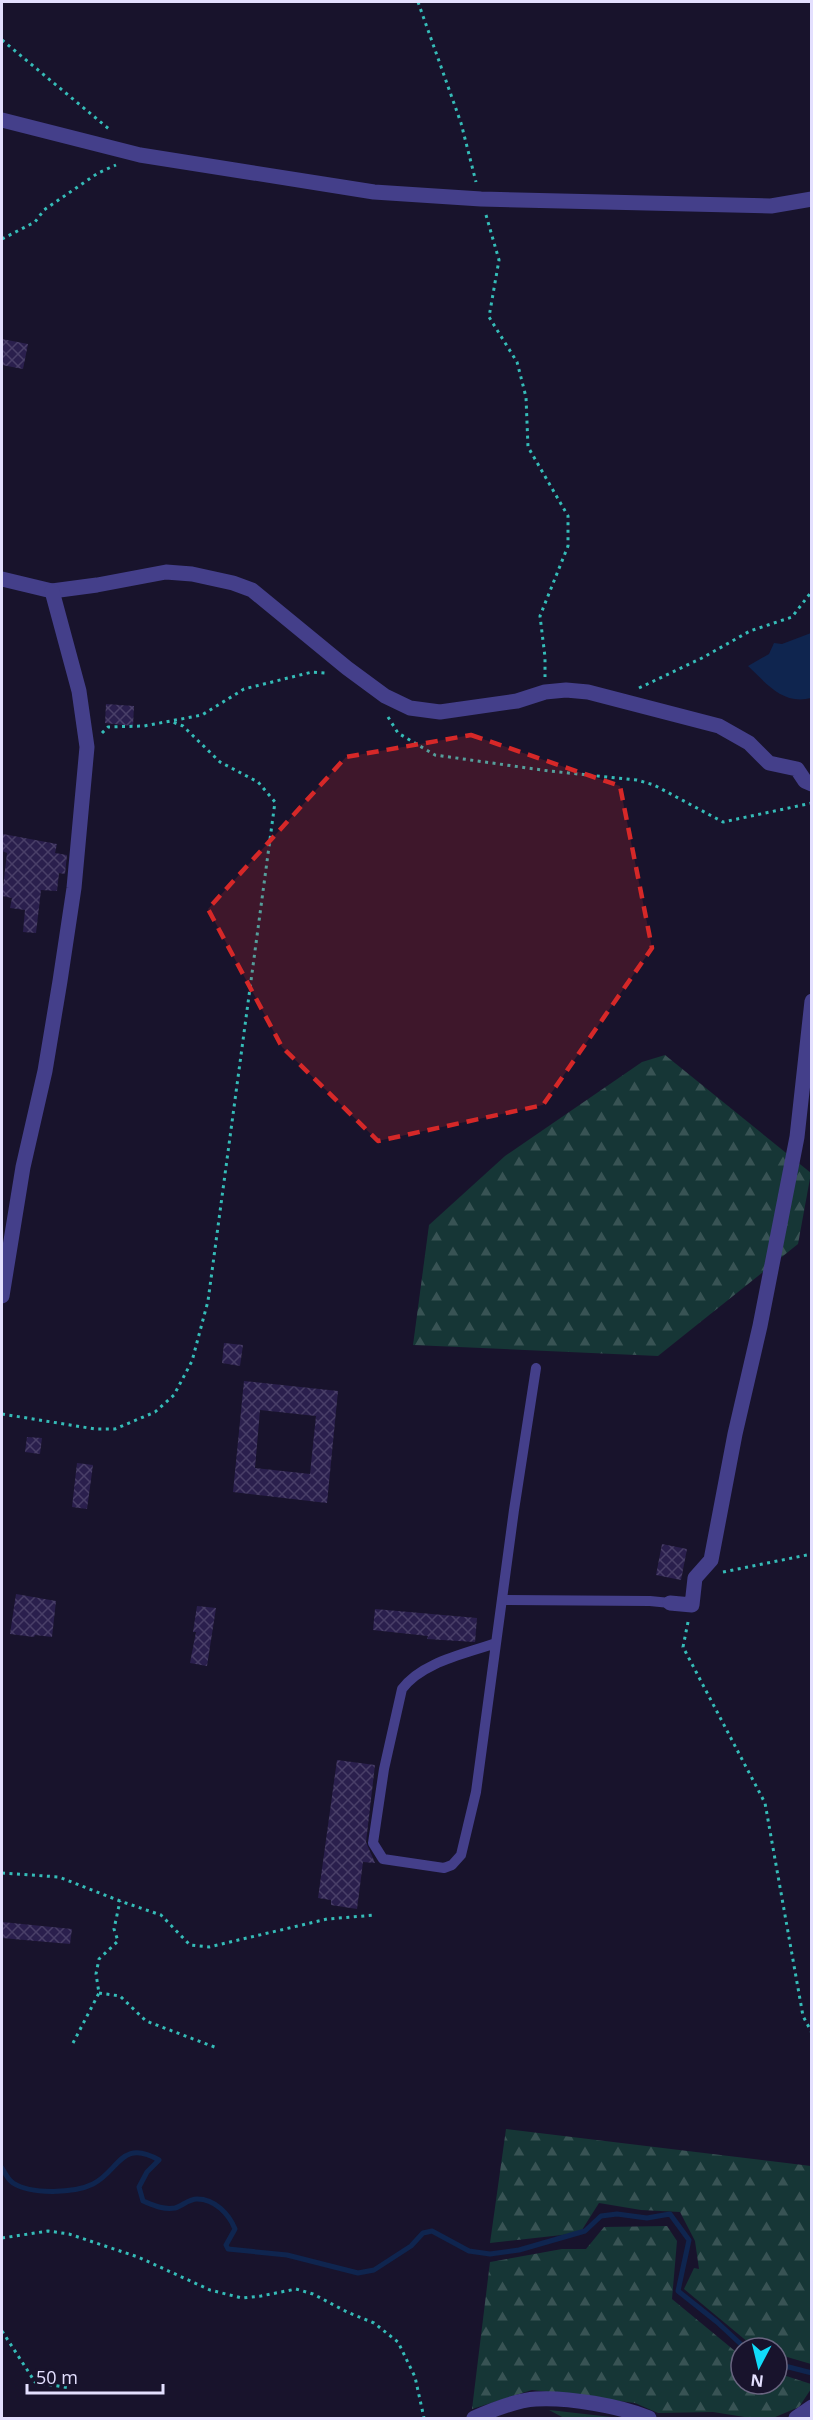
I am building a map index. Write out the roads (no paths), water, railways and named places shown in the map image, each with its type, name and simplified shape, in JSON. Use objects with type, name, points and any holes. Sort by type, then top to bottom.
[{"type":"street","points":[[2,120],[140,155],[374,192],[481,199],[771,206],[812,199]]},
{"type":"street","points":[[2,579],[52,591],[166,572],[192,573],[233,582],[252,590],[385,696],[410,708],[440,712],[517,701],[545,692],[566,690],[588,692],[719,726],[749,743],[769,763],[797,769],[805,781],[812,784]]},
{"type":"street","points":[[2,1296],[21,1178],[45,1071],[60,981],[74,888],[87,747],[79,691],[52,591]]},
{"type":"street","points":[[670,1603],[692,1605],[695,1578],[711,1560],[797,1137],[812,1000]]},
{"type":"street","points":[[474,2418],[487,2412],[535,2399],[600,2404],[649,2418]]},
{"type":"street","points":[[796,2418],[812,2407]]},
{"type":"lane","points":[[496,1643],[442,1662],[409,1679],[402,1689],[384,1769],[373,1843],[383,1859],[444,1868],[452,1865],[460,1855],[476,1792],[536,1368]]},
{"type":"lane","points":[[502,1600],[670,1603]]},
{"type":"water","points":[[811,633],[811,698],[784,696],[769,686],[748,666],[769,654],[774,643],[782,644]]},
{"type":"waterway","points":[[2,2168],[10,2180],[21,2187],[41,2191],[65,2191],[93,2184],[128,2154],[146,2154],[159,2160],[147,2172],[139,2187],[143,2201],[166,2208],[175,2208],[197,2199],[210,2202],[225,2213],[235,2229],[226,2245],[228,2249],[287,2255],[358,2273],[374,2270],[411,2246],[423,2233],[432,2231],[469,2251],[490,2254],[519,2250],[585,2231],[601,2216],[617,2214],[647,2218],[670,2214],[689,2240],[678,2291],[732,2336]]},
{"type":"waterway","points":[[789,2367],[812,2373]]}]
